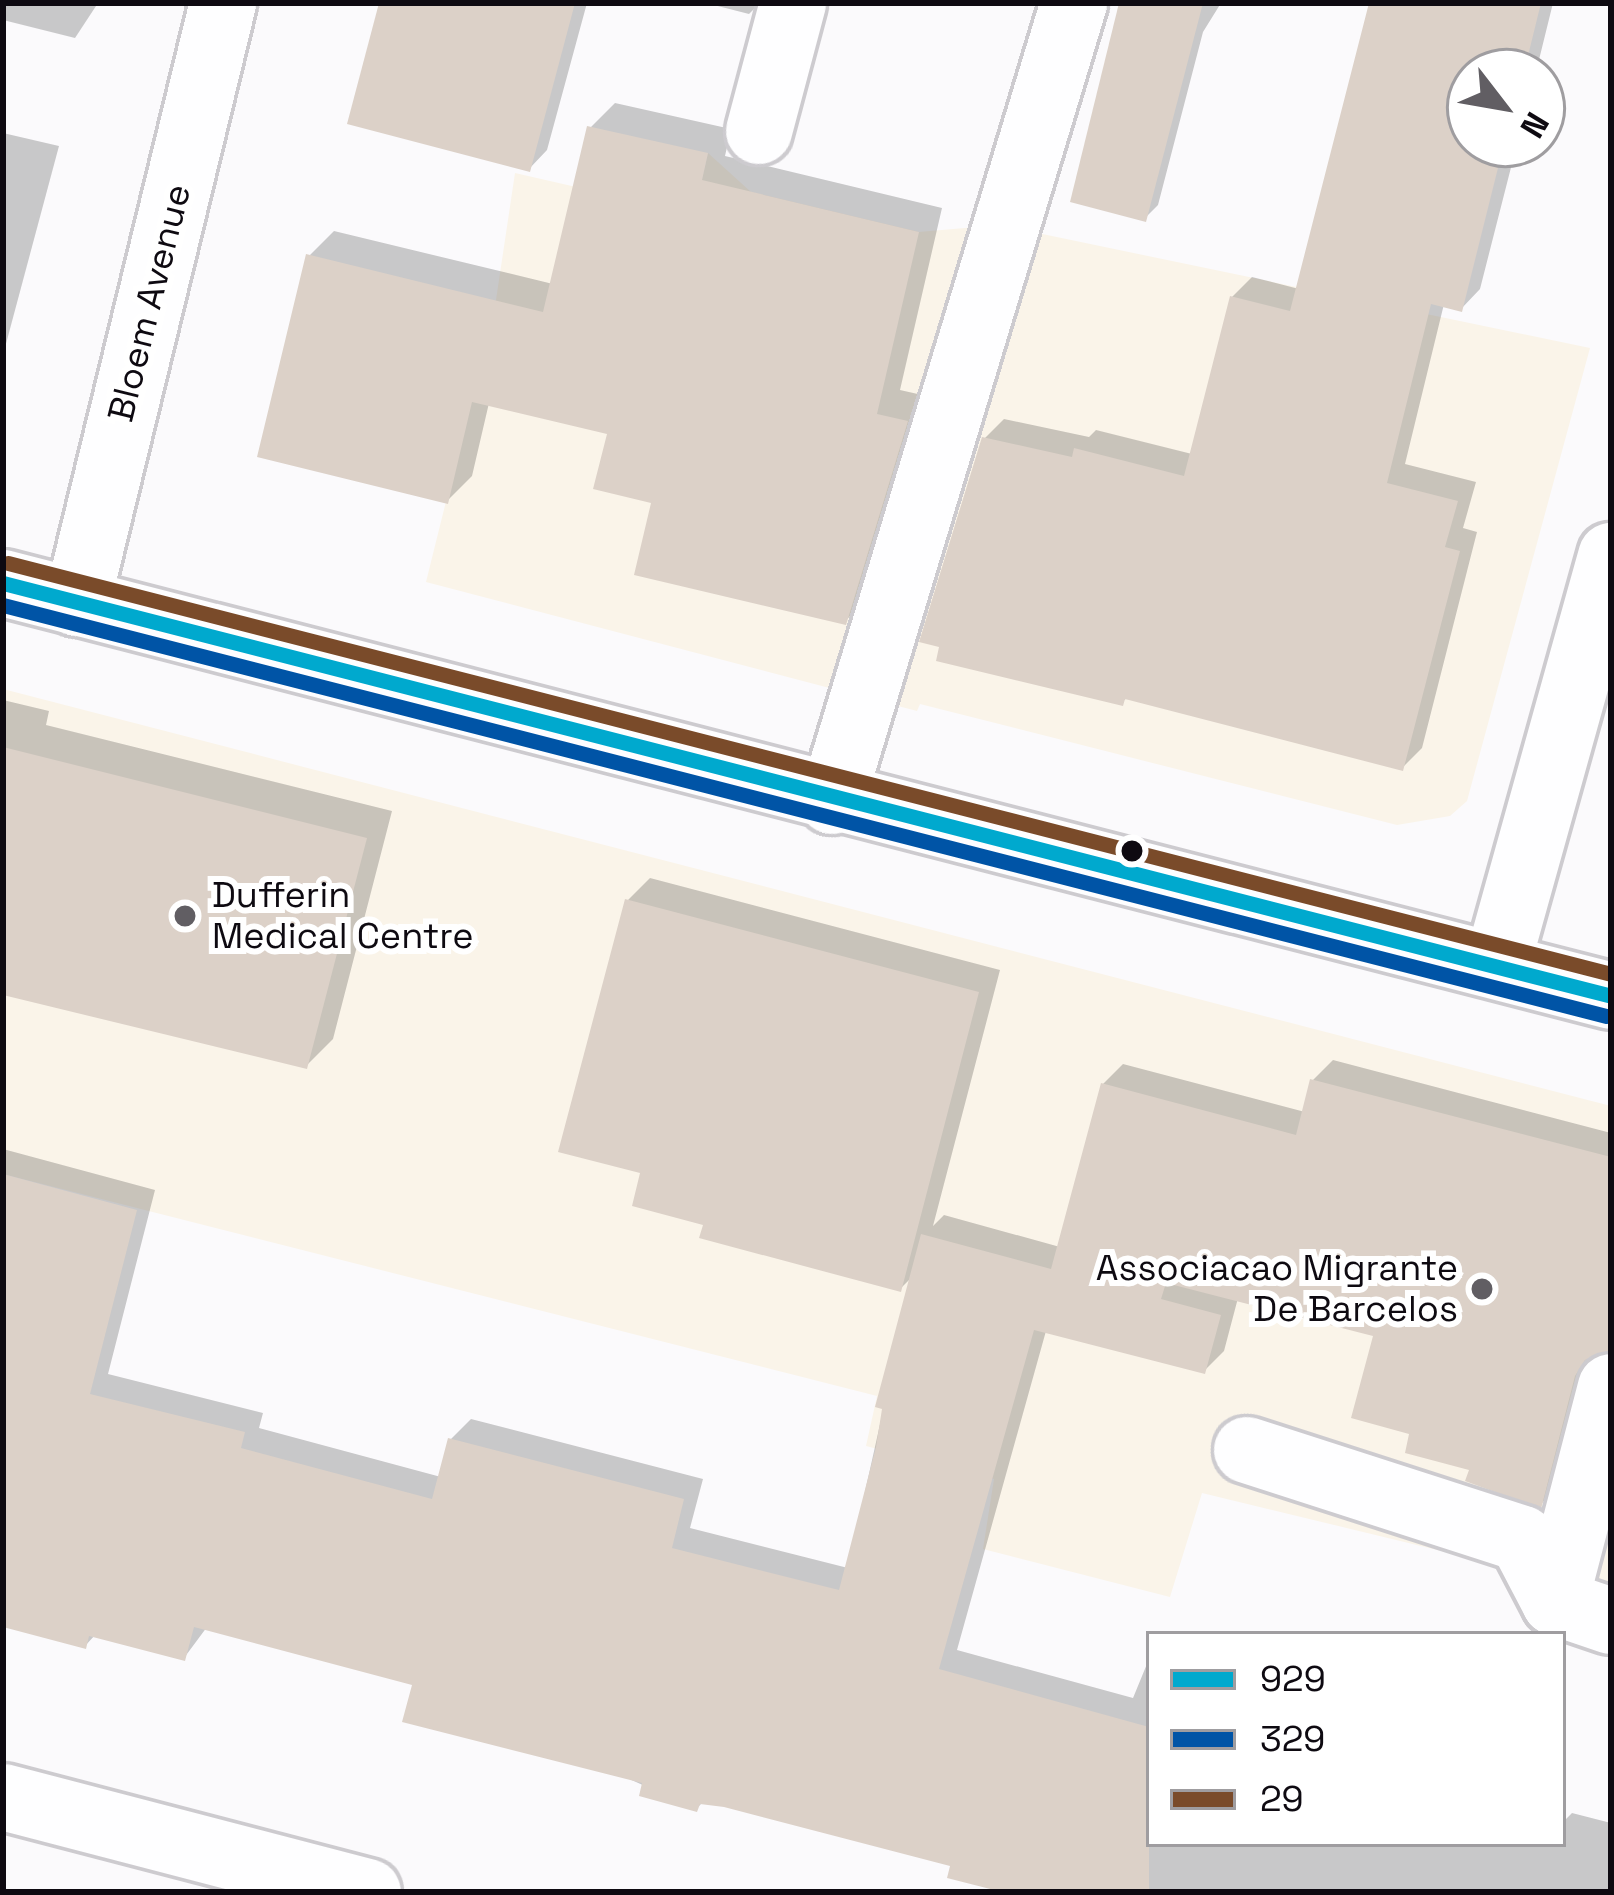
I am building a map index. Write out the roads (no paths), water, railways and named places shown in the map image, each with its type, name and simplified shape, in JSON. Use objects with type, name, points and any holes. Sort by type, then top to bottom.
[{"type":"main road","name":"Bloem Avenue","points":[[77,603],[223,3]]},
{"type":"main road","points":[[759,131],[794,3]]},
{"type":"main road","points":[[832,801],[1074,3]]},
{"type":"main road","points":[[1497,965],[1611,556]]},
{"type":"main road","points":[[3,583],[832,801],[1611,996]]},
{"type":"main road","points":[[1583,1612],[1611,1387]]},
{"type":"main road","points":[[1247,1450],[1522,1539],[1583,1612]]},
{"type":"main road","points":[[3,1797],[368,1892]]},
{"type":"place","name":"Dufferin Medical Centre","points":[[185,916]]},
{"type":"place","name":"Associacao Migrante De Barcelos","points":[[1482,1289]]}]
